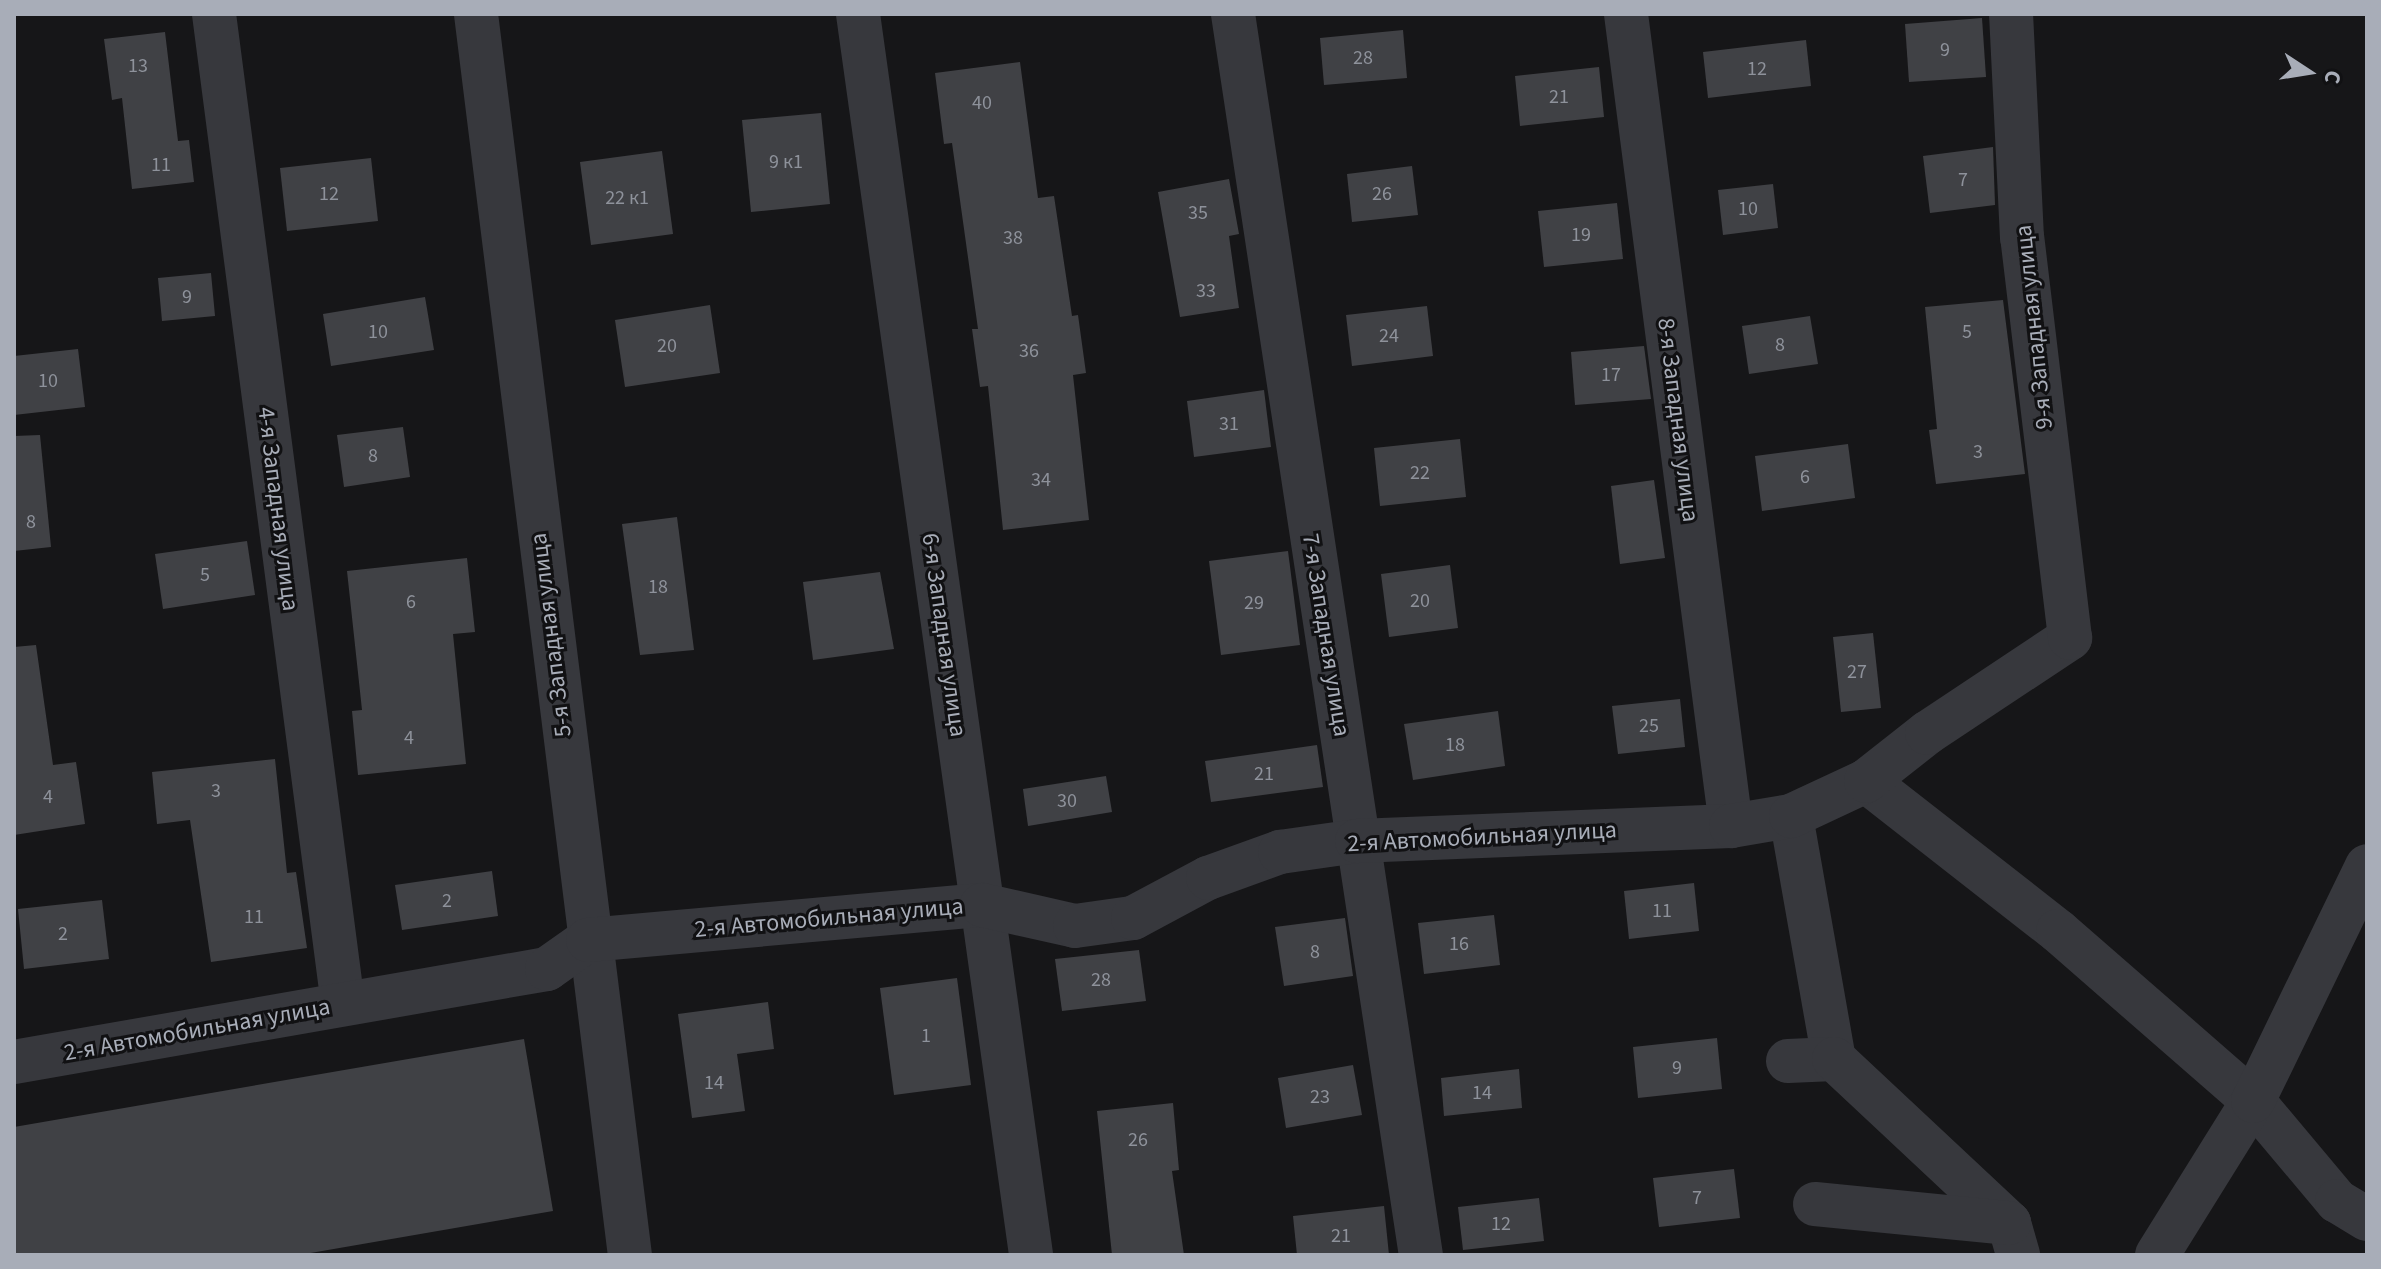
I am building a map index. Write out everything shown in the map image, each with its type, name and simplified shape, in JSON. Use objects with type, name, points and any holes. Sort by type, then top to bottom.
[{"type":"street","name":"4-я Западная улица","points":[[214,14],[343,1004]]},
{"type":"street","name":"5-я Западная улица","points":[[476,14],[588,940],[630,1255]]},
{"type":"street","name":"6-я Западная улица","points":[[858,14],[1031,1255]]},
{"type":"street","name":"7-я Западная улица","points":[[1233,14],[1421,1255]]},
{"type":"street","name":"8-я Западная улица","points":[[1626,14],[1731,826]]},
{"type":"street","name":"9-я Западная улица","points":[[2011,14],[2022,238],[2070,638]]},
{"type":"street","name":"2-я Автомобильная улица","points":[[14,1062],[547,969],[588,940],[982,905],[1075,926],[1133,918],[1208,878],[1280,852],[1357,841],[1731,826],[1791,816],[1866,781],[1927,733],[2070,638]]},
{"type":"street","points":[[1866,781],[2058,931],[2253,1101],[2337,1201],[2367,1219]]},
{"type":"street","points":[[1791,816],[1834,1059],[2014,1239]]},
{"type":"street","points":[[2157,1255],[2253,1101],[2367,866]]},
{"type":"street","points":[[1788,1061],[1834,1059]]},
{"type":"street","points":[[1815,1204],[2014,1239]]},
{"type":"building","points":[[1982,18],[1986,77],[1909,82],[1905,24]]},
{"type":"building","points":[[1403,30],[1407,78],[1324,85],[1320,38]]},
{"type":"building","points":[[165,32],[178,141],[189,140],[194,182],[132,189],[122,98],[112,100],[104,39]]},
{"type":"building","points":[[1806,40],[1811,86],[1708,98],[1703,52]]},
{"type":"building","points":[[1020,62],[1038,198],[1054,196],[1072,316],[1078,315],[1086,373],[1073,375],[1089,520],[1003,530],[988,386],[980,387],[972,329],[978,329],[952,143],[944,144],[935,73]]},
{"type":"building","points":[[1599,67],[1604,117],[1520,126],[1515,76]]},
{"type":"building","points":[[821,113],[830,204],[751,212],[742,120]]},
{"type":"building","points":[[1993,147],[1995,205],[1930,213],[1923,156]]},
{"type":"building","points":[[662,151],[673,234],[591,245],[580,162]]},
{"type":"building","points":[[371,158],[378,221],[287,231],[280,168]]},
{"type":"building","points":[[1412,166],[1418,215],[1352,222],[1347,174]]},
{"type":"building","points":[[1229,179],[1239,234],[1229,236],[1239,308],[1180,317],[1158,192]]},
{"type":"building","points":[[1773,184],[1778,228],[1723,235],[1718,190]]},
{"type":"building","points":[[1617,203],[1623,259],[1544,267],[1538,211]]},
{"type":"building","points":[[211,273],[215,316],[162,321],[158,278]]},
{"type":"building","points":[[425,297],[434,350],[331,366],[323,314]]},
{"type":"building","points":[[2003,300],[2025,474],[1936,484],[1929,430],[1937,429],[1925,307]]},
{"type":"building","points":[[710,305],[720,373],[625,387],[615,320]]},
{"type":"building","points":[[1427,306],[1433,356],[1352,366],[1346,315]]},
{"type":"building","points":[[1810,316],[1818,364],[1749,374],[1742,326]]},
{"type":"building","points":[[1644,346],[1651,399],[1575,405],[1571,352]]},
{"type":"building","points":[[78,349],[85,407],[14,415],[14,356]]},
{"type":"building","points":[[1264,390],[1271,447],[1194,457],[1187,401]]},
{"type":"building","points":[[403,427],[410,477],[344,487],[337,435]]},
{"type":"building","points":[[40,435],[51,547],[14,551],[14,436]]},
{"type":"building","points":[[1460,439],[1466,497],[1380,506],[1374,448]]},
{"type":"building","points":[[1848,444],[1855,498],[1762,511],[1755,456]]},
{"type":"building","points":[[1654,480],[1665,558],[1620,564],[1611,486]]},
{"type":"building","points":[[677,517],[694,650],[640,655],[622,524]]},
{"type":"building","points":[[247,541],[255,595],[163,609],[155,554]]},
{"type":"building","points":[[1288,551],[1300,645],[1221,655],[1209,561]]},
{"type":"building","points":[[467,558],[475,632],[453,634],[466,764],[358,775],[352,711],[362,710],[347,571]]},
{"type":"building","points":[[1450,565],[1458,628],[1389,637],[1381,574]]},
{"type":"building","points":[[880,572],[894,649],[813,660],[803,582]]},
{"type":"building","points":[[1873,633],[1881,708],[1841,712],[1833,637]]},
{"type":"building","points":[[36,645],[53,765],[76,762],[85,824],[14,835],[14,647]]},
{"type":"building","points":[[1680,699],[1685,747],[1618,754],[1612,706]]},
{"type":"building","points":[[1498,711],[1505,766],[1413,780],[1404,724]]},
{"type":"building","points":[[1317,745],[1323,787],[1211,802],[1205,761]]},
{"type":"building","points":[[275,759],[287,873],[296,872],[307,948],[211,962],[190,820],[157,824],[152,772]]},
{"type":"building","points":[[1106,776],[1112,812],[1028,826],[1023,789]]},
{"type":"building","points":[[492,871],[498,916],[402,930],[395,885]]},
{"type":"building","points":[[1694,883],[1699,931],[1629,939],[1624,891]]},
{"type":"building","points":[[102,900],[109,959],[24,969],[18,909]]},
{"type":"building","points":[[1494,915],[1500,965],[1424,974],[1418,923]]},
{"type":"building","points":[[1345,918],[1353,976],[1284,986],[1275,927]]},
{"type":"building","points":[[1139,950],[1146,1001],[1062,1011],[1055,959]]},
{"type":"building","points":[[957,978],[971,1085],[894,1095],[880,988]]},
{"type":"building","points":[[768,1002],[774,1049],[737,1054],[745,1111],[692,1118],[678,1014]]},
{"type":"building","points":[[1717,1038],[1722,1089],[1638,1098],[1633,1047]]},
{"type":"building","points":[[524,1039],[553,1211],[299,1255],[14,1255],[14,1127]]},
{"type":"building","points":[[1353,1065],[1362,1115],[1286,1128],[1278,1078]]},
{"type":"building","points":[[1519,1069],[1522,1108],[1444,1116],[1441,1078]]},
{"type":"building","points":[[1173,1103],[1179,1170],[1172,1171],[1184,1255],[1112,1255],[1097,1111]]},
{"type":"building","points":[[1734,1169],[1740,1218],[1659,1227],[1653,1178]]},
{"type":"building","points":[[1539,1198],[1544,1241],[1463,1250],[1458,1207]]},
{"type":"building","points":[[1384,1206],[1389,1255],[1297,1255],[1293,1216]]}]
